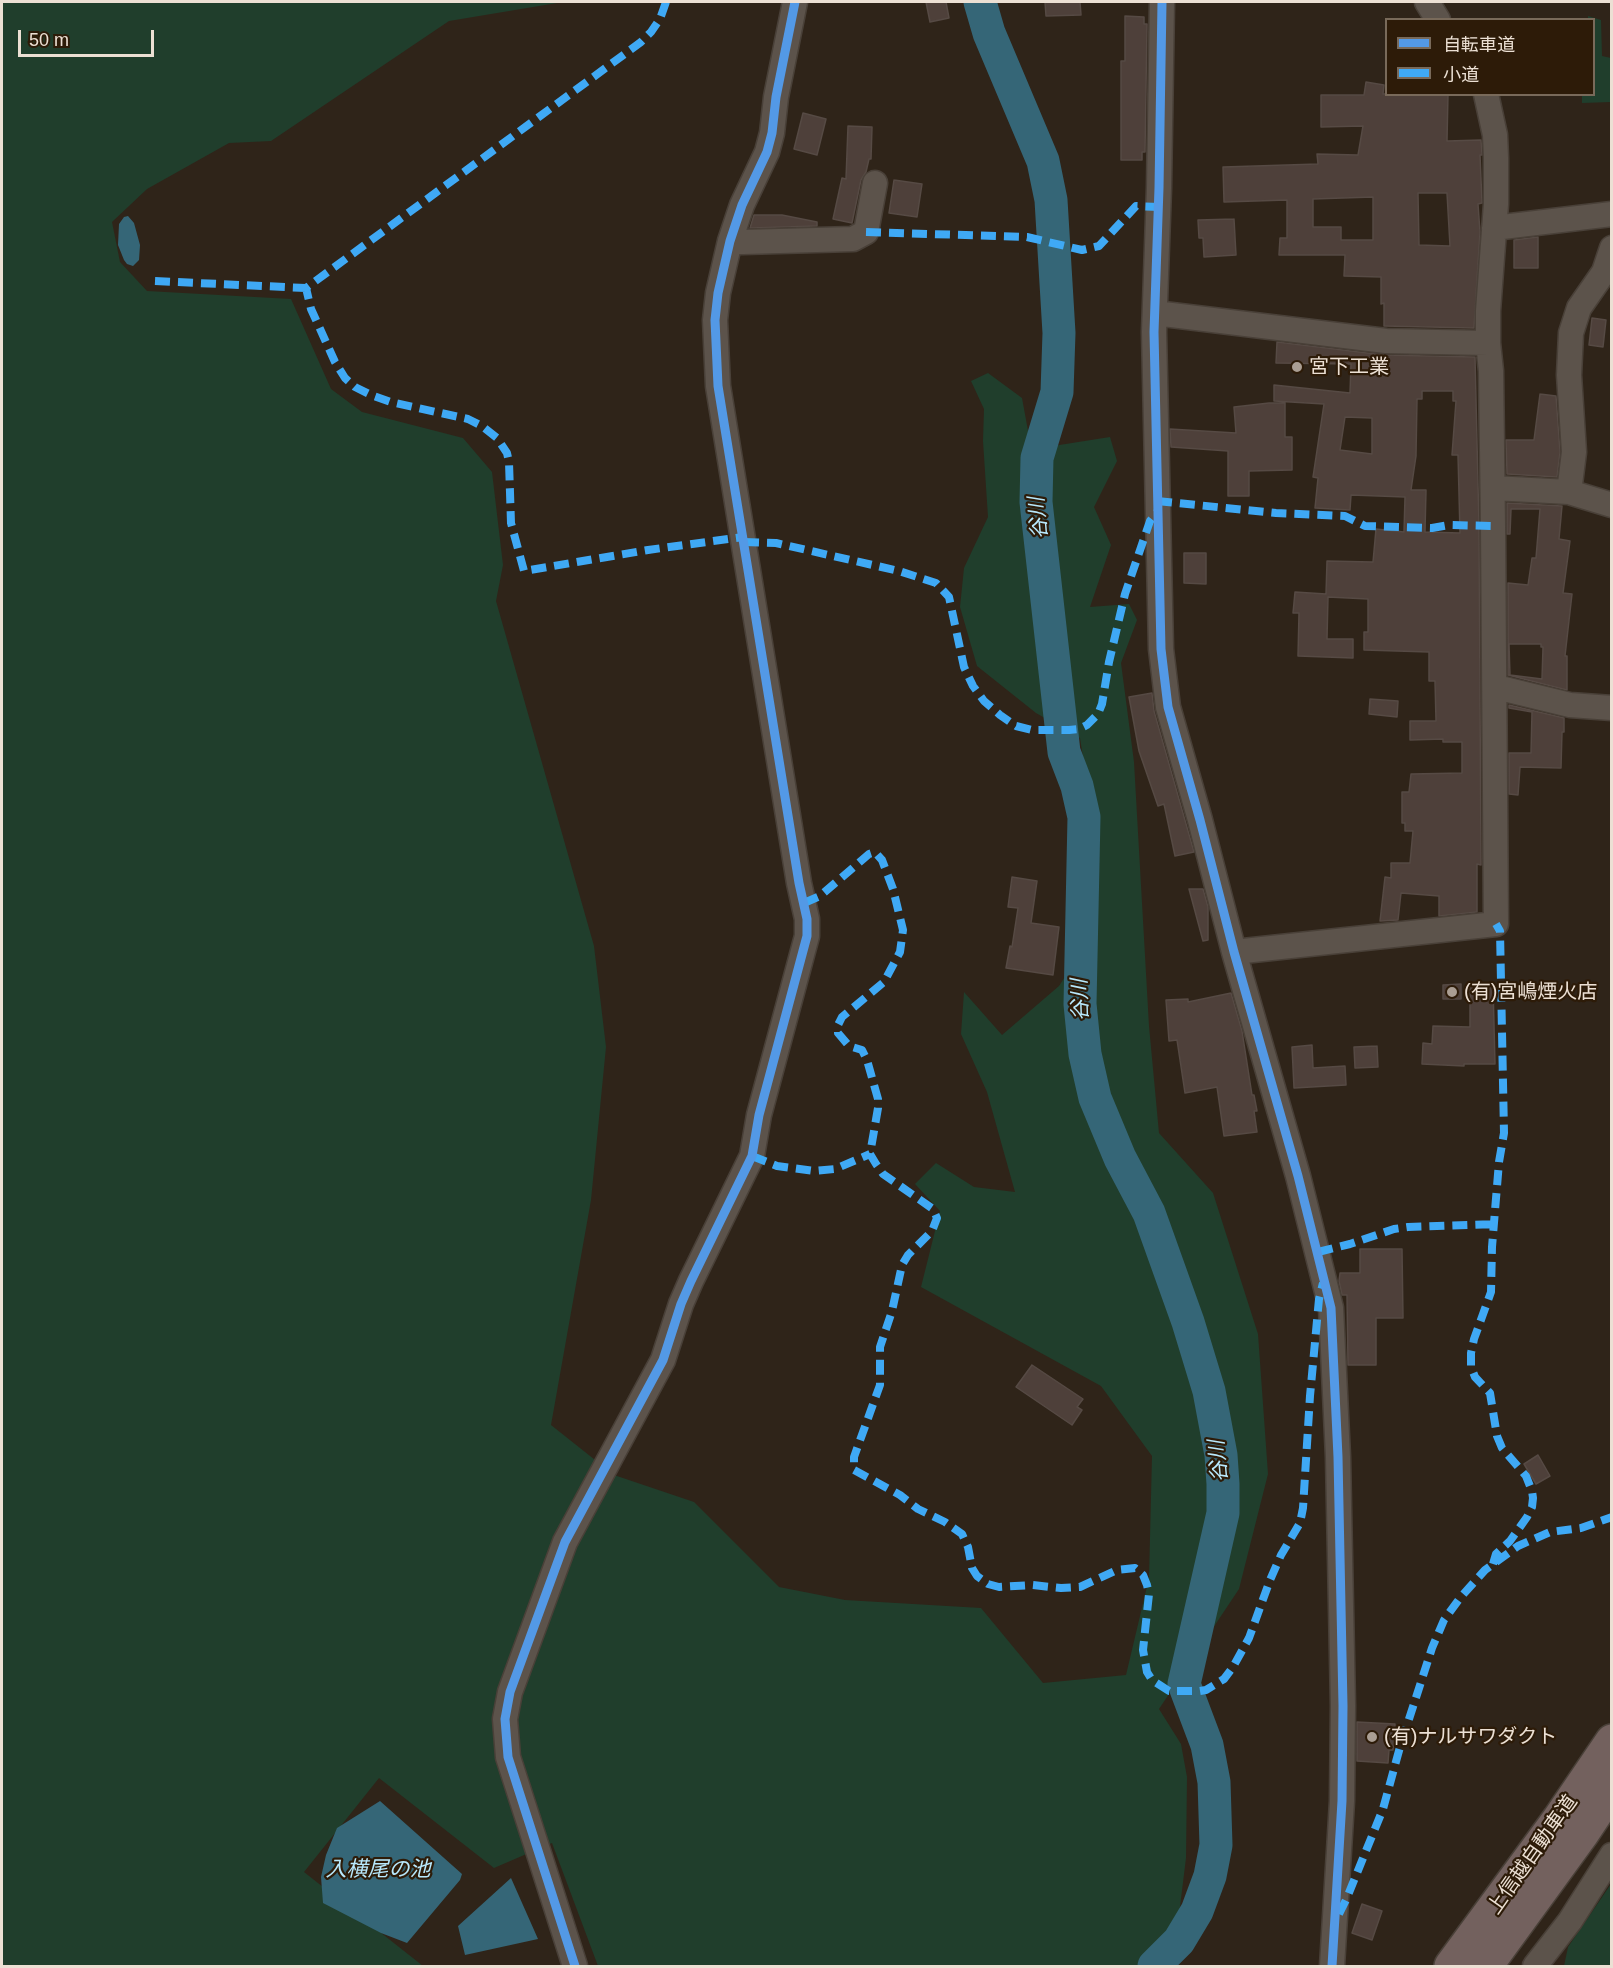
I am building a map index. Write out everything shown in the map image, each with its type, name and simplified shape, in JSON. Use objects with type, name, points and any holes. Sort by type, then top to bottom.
[{"type":"highway","name":"上信越自動車道","points":[[1451,1966],[1553,1829],[1611,1742]]},
{"type":"highway","name":"上信越自動車道","points":[[1486,1966],[1582,1834],[1611,1789]]},
{"type":"street","points":[[573,1962],[508,1757],[505,1719],[510,1692],[565,1542],[663,1360],[691,1281],[752,1156],[759,1114],[807,936],[807,919],[799,884],[718,386],[714,320],[730,241],[742,205],[767,152],[772,134],[776,97],[795,2]]},
{"type":"street","points":[[1162,2],[1155,313],[1161,638],[1168,707],[1234,952],[1298,1176],[1331,1308],[1344,1706],[1341,1812],[1332,1966]]},
{"type":"street","points":[[1427,2],[1437,18]]},
{"type":"street","points":[[1234,952],[1496,924],[1496,687],[1491,371],[1488,343],[1496,158],[1495,135],[1486,96]]},
{"type":"street","points":[[730,241],[853,239],[866,232],[875,183]]},
{"type":"street","points":[[1494,228],[1611,214]]},
{"type":"street","points":[[1569,492],[1574,452],[1569,375],[1571,333],[1579,308],[1604,272],[1611,248]]},
{"type":"street","points":[[1155,313],[1386,341],[1488,343]]},
{"type":"street","points":[[1493,488],[1569,492],[1611,505]]},
{"type":"street","points":[[1496,687],[1570,705],[1611,708]]},
{"type":"street","points":[[1535,1966],[1570,1921],[1611,1855]]},
{"type":"green space","points":[[2,2],[563,2],[449,21],[271,141],[229,143],[147,189],[112,222],[120,262],[147,291],[291,299],[331,389],[362,412],[463,438],[492,472],[503,565],[496,601],[594,946],[606,1047],[591,1200],[551,1425],[614,1475],[694,1502],[779,1587],[845,1600],[981,1608],[1043,1683],[1126,1675],[1149,1578],[1152,1456],[1101,1386],[921,1287],[940,1211],[915,1184],[936,1163],[974,1187],[1015,1192],[987,1092],[961,1034],[964,992],[1002,1035],[1059,986],[1095,930],[1097,846],[1080,738],[1036,713],[977,666],[960,607],[964,568],[988,517],[983,441],[984,409],[971,381],[988,373],[1022,398],[1029,436],[1053,446],[1110,437],[1117,461],[1094,507],[1111,545],[1090,607],[1129,604],[1137,620],[1121,663],[1134,762],[1149,1026],[1159,1133],[1213,1193],[1258,1334],[1268,1474],[1239,1589],[1159,1709],[1181,1744],[1187,1777],[1186,1858],[1178,1923],[1138,1966],[598,1966],[552,1843],[494,1868],[379,1778],[304,1872],[423,1966],[2,1966]]},
{"type":"green space","points":[[1595,18],[1601,20],[1602,56],[1611,58],[1611,102],[1582,103],[1582,96],[1595,96]]},
{"type":"green space","points":[[1611,1884],[1611,1966],[1564,1966],[1568,1947]]},
{"type":"water","points":[[128,216],[134,223],[140,245],[139,260],[133,266],[124,260],[118,245],[119,224],[124,217]]},
{"type":"water","name":"入横尾の池","points":[[380,1801],[462,1874],[460,1880],[407,1943],[381,1933],[323,1903],[321,1877],[326,1855],[337,1828]]},
{"type":"water","points":[[511,1878],[538,1939],[465,1955],[458,1926]]},
{"type":"building","points":[[926,2],[946,2],[949,18],[930,22]]},
{"type":"building","points":[[1045,2],[1080,2],[1081,15],[1046,16]]},
{"type":"building","points":[[1125,16],[1144,17],[1144,24],[1147,24],[1145,152],[1142,152],[1142,160],[1121,160],[1121,61],[1125,61]]},
{"type":"building","points":[[1366,82],[1384,85],[1383,94],[1385,96],[1448,96],[1447,141],[1481,140],[1482,203],[1478,204],[1480,232],[1474,328],[1384,326],[1381,277],[1344,276],[1345,255],[1279,255],[1280,238],[1287,238],[1287,200],[1224,202],[1223,167],[1318,164],[1317,154],[1358,155],[1363,126],[1321,127],[1321,95],[1364,95]],"holes":[[[1418,193],[1447,193],[1450,246],[1419,245]],[[1373,197],[1373,240],[1341,240],[1341,227],[1313,227],[1313,199]]]},
{"type":"building","points":[[803,113],[826,119],[817,155],[794,149]]},
{"type":"building","points":[[848,126],[872,127],[871,159],[869,159],[866,172],[861,180],[852,223],[833,219],[842,178],[846,179]]},
{"type":"building","points":[[894,180],[922,184],[917,217],[889,213]]},
{"type":"building","points":[[754,215],[782,215],[817,222],[817,226],[750,228]]},
{"type":"building","points":[[1234,219],[1236,255],[1204,257],[1203,238],[1199,238],[1198,220]]},
{"type":"building","points":[[1538,237],[1538,268],[1514,268],[1514,240]]},
{"type":"building","points":[[1592,318],[1606,320],[1603,347],[1589,345]]},
{"type":"building","points":[[1277,342],[1384,355],[1475,357],[1479,526],[1481,865],[1477,864],[1477,912],[1439,916],[1439,896],[1401,893],[1398,920],[1380,921],[1385,877],[1391,878],[1391,863],[1410,863],[1413,831],[1405,831],[1405,823],[1402,823],[1402,792],[1409,792],[1411,774],[1462,773],[1462,742],[1443,742],[1443,739],[1410,740],[1410,721],[1436,721],[1435,681],[1429,681],[1429,652],[1364,650],[1364,632],[1368,632],[1368,599],[1328,597],[1327,639],[1353,639],[1353,658],[1298,656],[1299,613],[1293,613],[1295,592],[1326,594],[1327,561],[1373,562],[1376,529],[1404,532],[1405,497],[1351,495],[1350,510],[1315,508],[1318,478],[1313,477],[1324,404],[1274,401],[1274,385],[1350,393],[1351,364],[1276,363]],"holes":[[[1422,391],[1453,391],[1453,401],[1456,401],[1452,455],[1458,455],[1460,533],[1425,532],[1426,490],[1411,490],[1416,456],[1417,399],[1422,399]],[[1345,417],[1372,418],[1372,454],[1340,450]]]},
{"type":"building","points":[[1540,394],[1556,396],[1560,452],[1557,477],[1507,474],[1506,440],[1534,440]]},
{"type":"building","points":[[1285,403],[1285,437],[1292,437],[1292,470],[1249,471],[1249,496],[1228,496],[1228,451],[1171,447],[1170,429],[1236,433],[1234,407]]},
{"type":"building","points":[[1507,503],[1562,506],[1559,539],[1570,541],[1563,593],[1572,594],[1565,656],[1567,656],[1567,690],[1508,675],[1508,583],[1528,585],[1532,558],[1536,558],[1540,509],[1511,509],[1510,534],[1507,534]],"holes":[[[1509,644],[1541,644],[1543,647],[1542,679],[1510,675]]]},
{"type":"building","points":[[1184,553],[1206,553],[1206,584],[1184,583]]},
{"type":"building","points":[[1152,693],[1154,711],[1194,852],[1175,856],[1164,804],[1158,806],[1139,751],[1129,697]]},
{"type":"building","points":[[1370,699],[1398,701],[1397,717],[1369,714]]},
{"type":"building","points":[[1509,705],[1564,718],[1561,768],[1520,767],[1518,795],[1509,794],[1509,753],[1531,753],[1532,712],[1509,708]]},
{"type":"building","points":[[1012,877],[1037,881],[1031,923],[1059,927],[1053,975],[1006,968],[1018,908],[1008,907]]},
{"type":"building","points":[[1189,889],[1203,889],[1208,907],[1208,940],[1203,941]]},
{"type":"building","name":"(有)宮嶋煙火店","points":[[1461,984],[1461,999],[1443,999],[1443,985]]},
{"type":"building","points":[[1470,986],[1493,986],[1495,1064],[1464,1064],[1464,1066],[1422,1064],[1423,1043],[1432,1044],[1433,1026],[1470,1027]]},
{"type":"building","points":[[1231,993],[1242,1031],[1252,1095],[1254,1095],[1257,1111],[1254,1111],[1257,1132],[1224,1136],[1217,1087],[1185,1093],[1177,1040],[1169,1041],[1166,1000],[1188,999],[1188,1002]]},
{"type":"building","points":[[1312,1045],[1313,1068],[1345,1066],[1346,1085],[1294,1088],[1292,1047]]},
{"type":"building","points":[[1377,1046],[1378,1067],[1355,1068],[1354,1047]]},
{"type":"building","points":[[1360,1249],[1402,1249],[1403,1318],[1376,1318],[1376,1365],[1348,1365],[1347,1295],[1342,1295],[1339,1281],[1340,1273],[1360,1273]]},
{"type":"building","points":[[1032,1365],[1083,1399],[1077,1407],[1082,1410],[1072,1425],[1016,1387]]},
{"type":"building","points":[[1538,1455],[1550,1476],[1536,1484],[1524,1464]]},
{"type":"building","name":"(有)ナルサワダクト","points":[[1357,1722],[1395,1724],[1393,1750],[1389,1750],[1388,1763],[1357,1761]]},
{"type":"building","points":[[1362,1904],[1382,1911],[1372,1940],[1352,1933]]},
{"type":"waterway","name":"谷川","points":[[980,2],[989,33],[1043,161],[1051,200],[1059,333],[1057,392],[1037,458],[1036,502],[1064,752],[1077,786],[1084,817],[1080,1004],[1085,1054],[1095,1098],[1120,1158],[1149,1213],[1188,1322],[1209,1391],[1221,1455],[1223,1513],[1184,1684],[1207,1745],[1214,1782],[1216,1845],[1210,1876],[1197,1911],[1179,1941],[1154,1966]]},
{"type":"marked path","points":[[666,2],[660,19],[641,42],[306,288],[311,309],[335,362],[345,378],[355,387],[391,402],[468,419],[482,426],[497,438],[507,453],[509,462],[511,523],[524,571],[743,537]]},
{"type":"marked path","points":[[866,232],[1027,237],[1082,250],[1099,246],[1136,206],[1159,207]]},
{"type":"marked path","points":[[155,281],[306,288]]},
{"type":"marked path","points":[[1157,501],[1276,513],[1345,516],[1365,526],[1432,528],[1449,525],[1493,526]]},
{"type":"marked path","points":[[744,542],[776,543],[899,571],[936,583],[949,597],[964,667],[973,686],[984,701],[1016,726],[1032,730],[1069,730],[1087,725],[1098,714],[1125,594],[1150,521],[1157,512]]},
{"type":"marked path","points":[[804,903],[820,896],[869,854],[875,852],[882,860],[893,889],[903,930],[900,952],[884,982],[842,1017],[838,1025],[838,1033],[849,1046],[862,1050],[878,1099],[870,1154],[883,1174],[933,1209],[937,1218],[932,1231],[908,1255],[902,1265],[892,1311],[880,1347],[880,1385],[854,1457],[854,1470],[900,1495],[918,1509],[945,1522],[962,1534],[968,1547],[972,1568],[977,1576],[988,1584],[999,1587],[1032,1585],[1061,1588],[1080,1587],[1117,1570],[1135,1568],[1143,1575],[1149,1594],[1143,1650],[1147,1672],[1152,1680],[1169,1691],[1200,1691],[1224,1679],[1249,1638],[1281,1555],[1300,1523],[1319,1299],[1323,1283]]},
{"type":"marked path","points":[[1493,1564],[1496,1554],[1510,1541],[1527,1517],[1533,1498],[1526,1476],[1502,1448],[1497,1436],[1490,1393],[1475,1377],[1471,1367],[1474,1339],[1491,1292],[1492,1247],[1499,1162],[1504,1133],[1500,931],[1496,924]]},
{"type":"marked path","points":[[752,1156],[777,1166],[814,1171],[835,1169],[870,1154]]},
{"type":"marked path","points":[[1318,1252],[1394,1229],[1494,1224]]},
{"type":"marked path","points":[[1339,1914],[1383,1809],[1400,1747],[1432,1648],[1444,1620],[1485,1570],[1518,1546],[1550,1532],[1581,1528],[1612,1517]]},
{"type":"cycle path","points":[[575,1966],[508,1757],[505,1719],[510,1692],[565,1542],[663,1360],[691,1281],[752,1156],[759,1115],[807,936],[807,919],[799,883],[718,386],[715,320],[718,293],[730,241],[742,205],[767,152],[772,133],[776,97],[795,2]]},
{"type":"cycle path","points":[[1162,2],[1154,332],[1161,649],[1168,707],[1234,952],[1298,1176],[1331,1308],[1338,1457],[1343,1706],[1342,1801],[1332,1966]]},
{"type":"place","name":"宮下工業","points":[[1297,367]]},
{"type":"place","name":"(有)宮嶋煙火店","points":[[1452,992]]},
{"type":"place","name":"(有)ナルサワダクト","points":[[1372,1737]]}]
